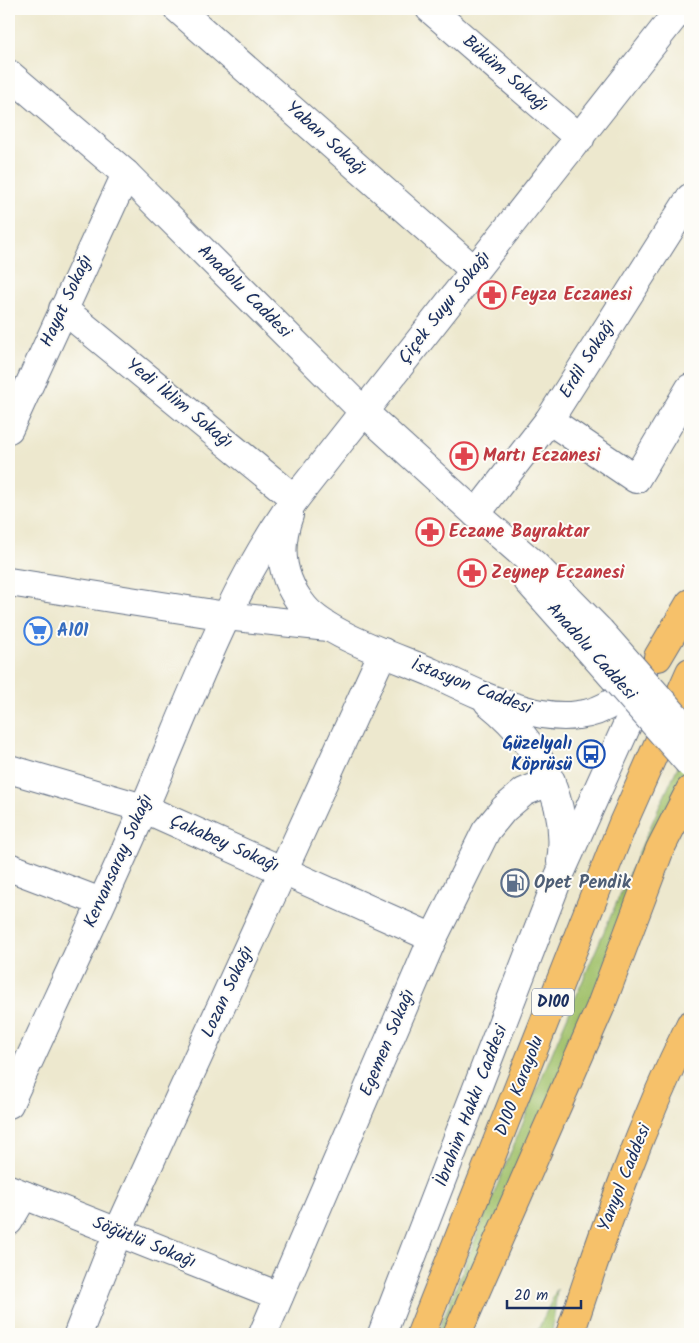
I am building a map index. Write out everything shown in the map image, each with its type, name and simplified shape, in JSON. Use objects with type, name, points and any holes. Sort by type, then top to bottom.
[{"type":"main road","points":[[658,657],[690,603]]},
{"type":"main road","name":"D100 Karayolu","points":[[421,1334],[623,823],[690,672]]},
{"type":"main road","name":"D100","points":[[457,1334],[600,1008],[660,849],[690,790]]},
{"type":"main road","name":"Yanyol Caddesi","points":[[570,1334],[601,1238],[665,1077],[690,1025]]},
{"type":"street","name":"Yaban Sokağı","points":[[178,9],[474,270]]},
{"type":"street","name":"Büküm Sokağı","points":[[430,9],[580,139]]},
{"type":"street","name":"Çiçek Suyu Sokağı","points":[[226,616],[265,542],[295,499],[474,270],[580,139],[680,9]]},
{"type":"street","name":"Anadolu Caddesi","points":[[9,74],[126,174],[364,412],[476,514],[535,564],[690,764]]},
{"type":"street","name":"Hayat Sokağı","points":[[9,429],[126,174]]},
{"type":"street","name":"Erdil Sokağı","points":[[476,514],[549,420],[690,198]]},
{"type":"street","name":"Yedi İklim Sokağı","points":[[63,309],[295,499]]},
{"type":"street","points":[[549,420],[636,479],[690,388]]},
{"type":"street","name":"İstasyon Caddesi","points":[[295,499],[282,534],[281,557],[287,579],[304,607],[328,627],[383,652],[517,708],[558,716],[579,715],[600,710],[617,701],[658,657]]},
{"type":"street","name":"İstasyon Caddesi","points":[[9,582],[226,616],[328,627]]},
{"type":"street","name":"Kervansaray Sokağı","points":[[9,1104],[144,808],[226,616]]},
{"type":"street","name":"Anadolu Caddesi","points":[[592,638],[690,733]]},
{"type":"street","name":"Lozan Sokağı","points":[[78,1334],[118,1232],[383,652]]},
{"type":"street","points":[[559,876],[658,657]]},
{"type":"street","points":[[473,691],[508,718],[525,736],[551,781],[561,822],[563,847],[559,876]]},
{"type":"street","name":"Çakabey Sokağı","points":[[9,769],[144,808],[433,938]]},
{"type":"street","name":"Egemen Sokağı","points":[[263,1334],[433,938],[486,830],[504,809],[524,792],[551,781]]},
{"type":"street","points":[[9,868],[101,902]]},
{"type":"street","name":"İbrahim Hakkı Caddesi","points":[[382,1334],[559,876]]},
{"type":"street","points":[[9,1222],[16,1192]]},
{"type":"street","name":"Söğütlü Sokağı","points":[[16,1192],[279,1296]]},
{"type":"green space","points":[[690,740],[690,779],[456,1334],[437,1334],[559,1036],[623,887]]},
{"type":"green space","points":[[557,1289],[552,1334],[536,1334]]},
{"type":"place","name":"Feyza Eczanesi","points":[[492,295]]},
{"type":"place","name":"Martı Eczanesi","points":[[464,456]]},
{"type":"place","name":"Eczane Bayraktar","points":[[430,532]]},
{"type":"place","name":"Zeynep Eczanesi","points":[[472,573]]},
{"type":"place","name":"A101","points":[[38,631]]},
{"type":"place","name":"Güzelyalı Köprüsü","points":[[591,754]]},
{"type":"place","name":"Opet Pendik","points":[[515,883]]}]
